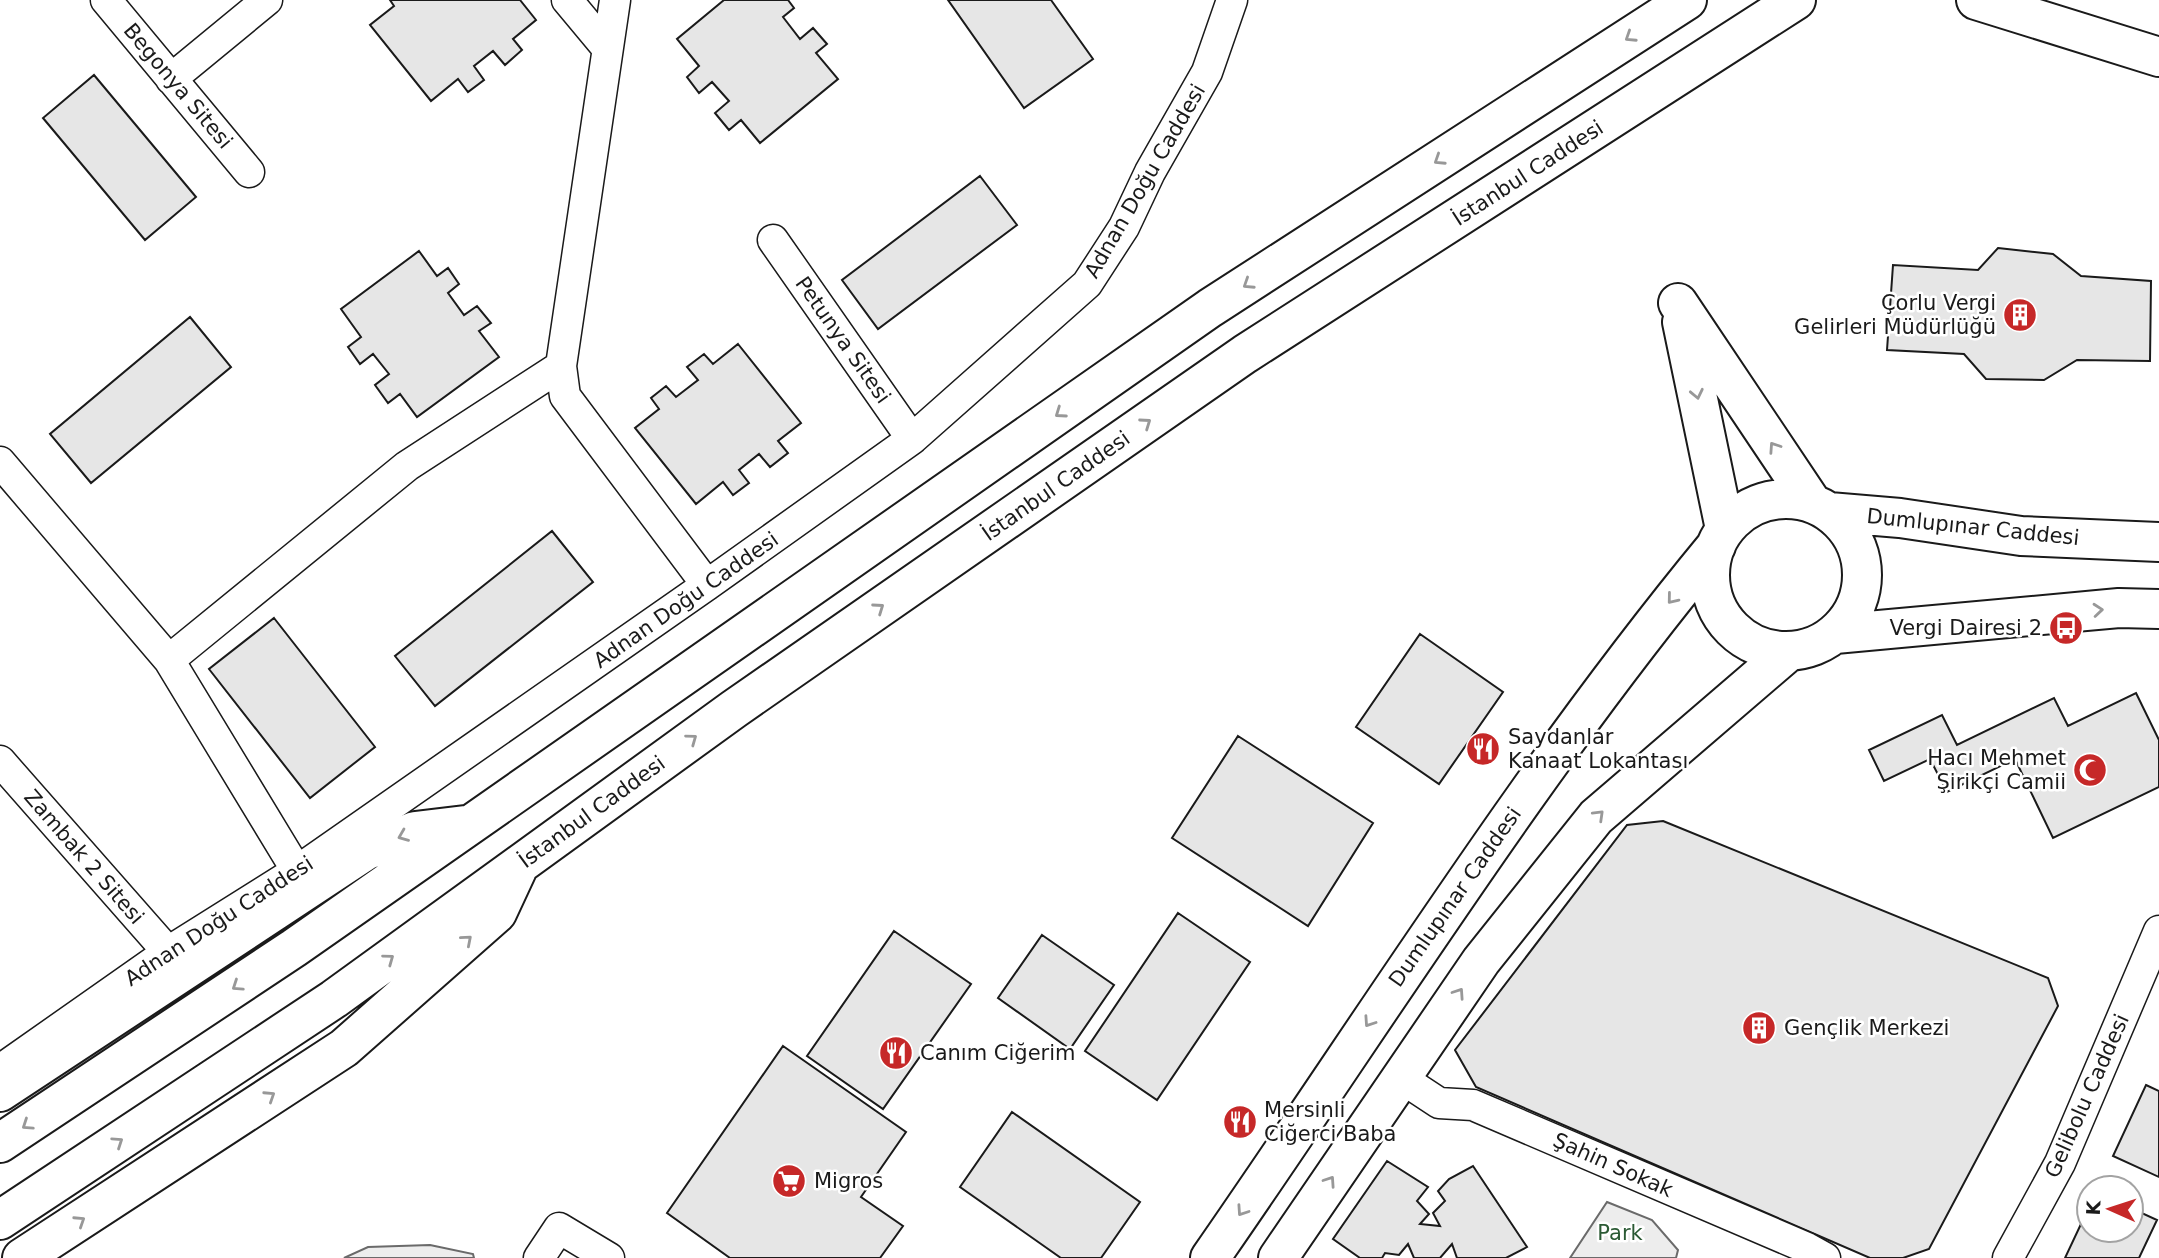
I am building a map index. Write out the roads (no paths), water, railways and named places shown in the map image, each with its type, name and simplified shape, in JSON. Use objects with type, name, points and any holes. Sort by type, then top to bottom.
[{"type":"main road","points":[[0,1143],[294,948],[1210,308],[1687,0]]},
{"type":"main road","name":"İstanbul Caddesi","points":[[0,1220],[334,999],[734,709],[1245,354],[1796,0]]},
{"type":"main road","points":[[1989,4],[2159,57]]},
{"type":"main road","points":[[1720,538],[1678,303],[1820,508],[1846,528],[1857,549],[1862,572],[1860,595],[1850,617],[1835,634],[1813,647],[1788,652],[1763,649],[1741,637],[1723,619],[1712,596],[1710,571],[1720,538],[1739,515],[1764,502],[1793,499],[1820,508]]},
{"type":"main road","name":"Dumlupınar Caddesi","points":[[1820,508],[2021,536],[2159,542]]},
{"type":"main road","name":"Dumlupınar Caddesi","points":[[1210,1258],[1499,832],[1645,632],[1720,538]]},
{"type":"main road","points":[[1835,634],[2119,608],[2159,609]]},
{"type":"main road","points":[[1278,1258],[1481,961],[1596,817],[1788,652]]},
{"type":"main road","points":[[0,1092],[367,850],[415,831],[470,825]]},
{"type":"main road","points":[[22,1258],[344,1048],[497,913],[520,864]]},
{"type":"street","name":"Begonya Sitesi","points":[[106,0],[249,172]]},
{"type":"street","points":[[171,79],[267,0]]},
{"type":"street","points":[[567,0],[607,48]]},
{"type":"street","points":[[615,0],[561,366],[565,396],[707,585]]},
{"type":"street","name":"Adnan Doğu Caddesi","points":[[0,1070],[168,952],[297,871],[912,439],[1087,284],[1124,227],[1150,172],[1207,72],[1233,0]]},
{"type":"street","name":"Petunya Sitesi","points":[[773,240],[912,439]]},
{"type":"street","points":[[169,660],[407,466],[561,366]]},
{"type":"street","points":[[0,461],[169,660],[297,871]]},
{"type":"street","name":"Zambak 2 Sitesi","points":[[0,761],[168,952]]},
{"type":"street","name":"Gelibolu Caddesi","points":[[2008,1258],[2060,1163],[2159,931]]},
{"type":"street","name":"Şahin Sokak","points":[[1401,1078],[1439,1103],[1473,1105],[1825,1258]]},
{"type":"street","points":[[540,1258],[559,1228],[608,1258]]},
{"type":"place","name":"Çorlu Vergi Gelirleri Müdürlüğü","points":[[2020,315]]},
{"type":"place","name":"Vergi Dairesi 2","points":[[2066,628]]},
{"type":"place","name":"Saydanlar Kanaat Lokantası","points":[[1483,749]]},
{"type":"place","name":"Hacı Mehmet Şirikçi Camii","points":[[2090,770]]},
{"type":"place","name":"Gençlik Merkezi","points":[[1759,1028]]},
{"type":"place","name":"Canım Ciğerim","points":[[896,1053]]},
{"type":"place","name":"Mersinli Ciğerci Baba","points":[[1240,1122]]},
{"type":"place","name":"Migros","points":[[789,1181]]},
{"type":"park label","name":"Park","points":[[1620,1233]]}]
